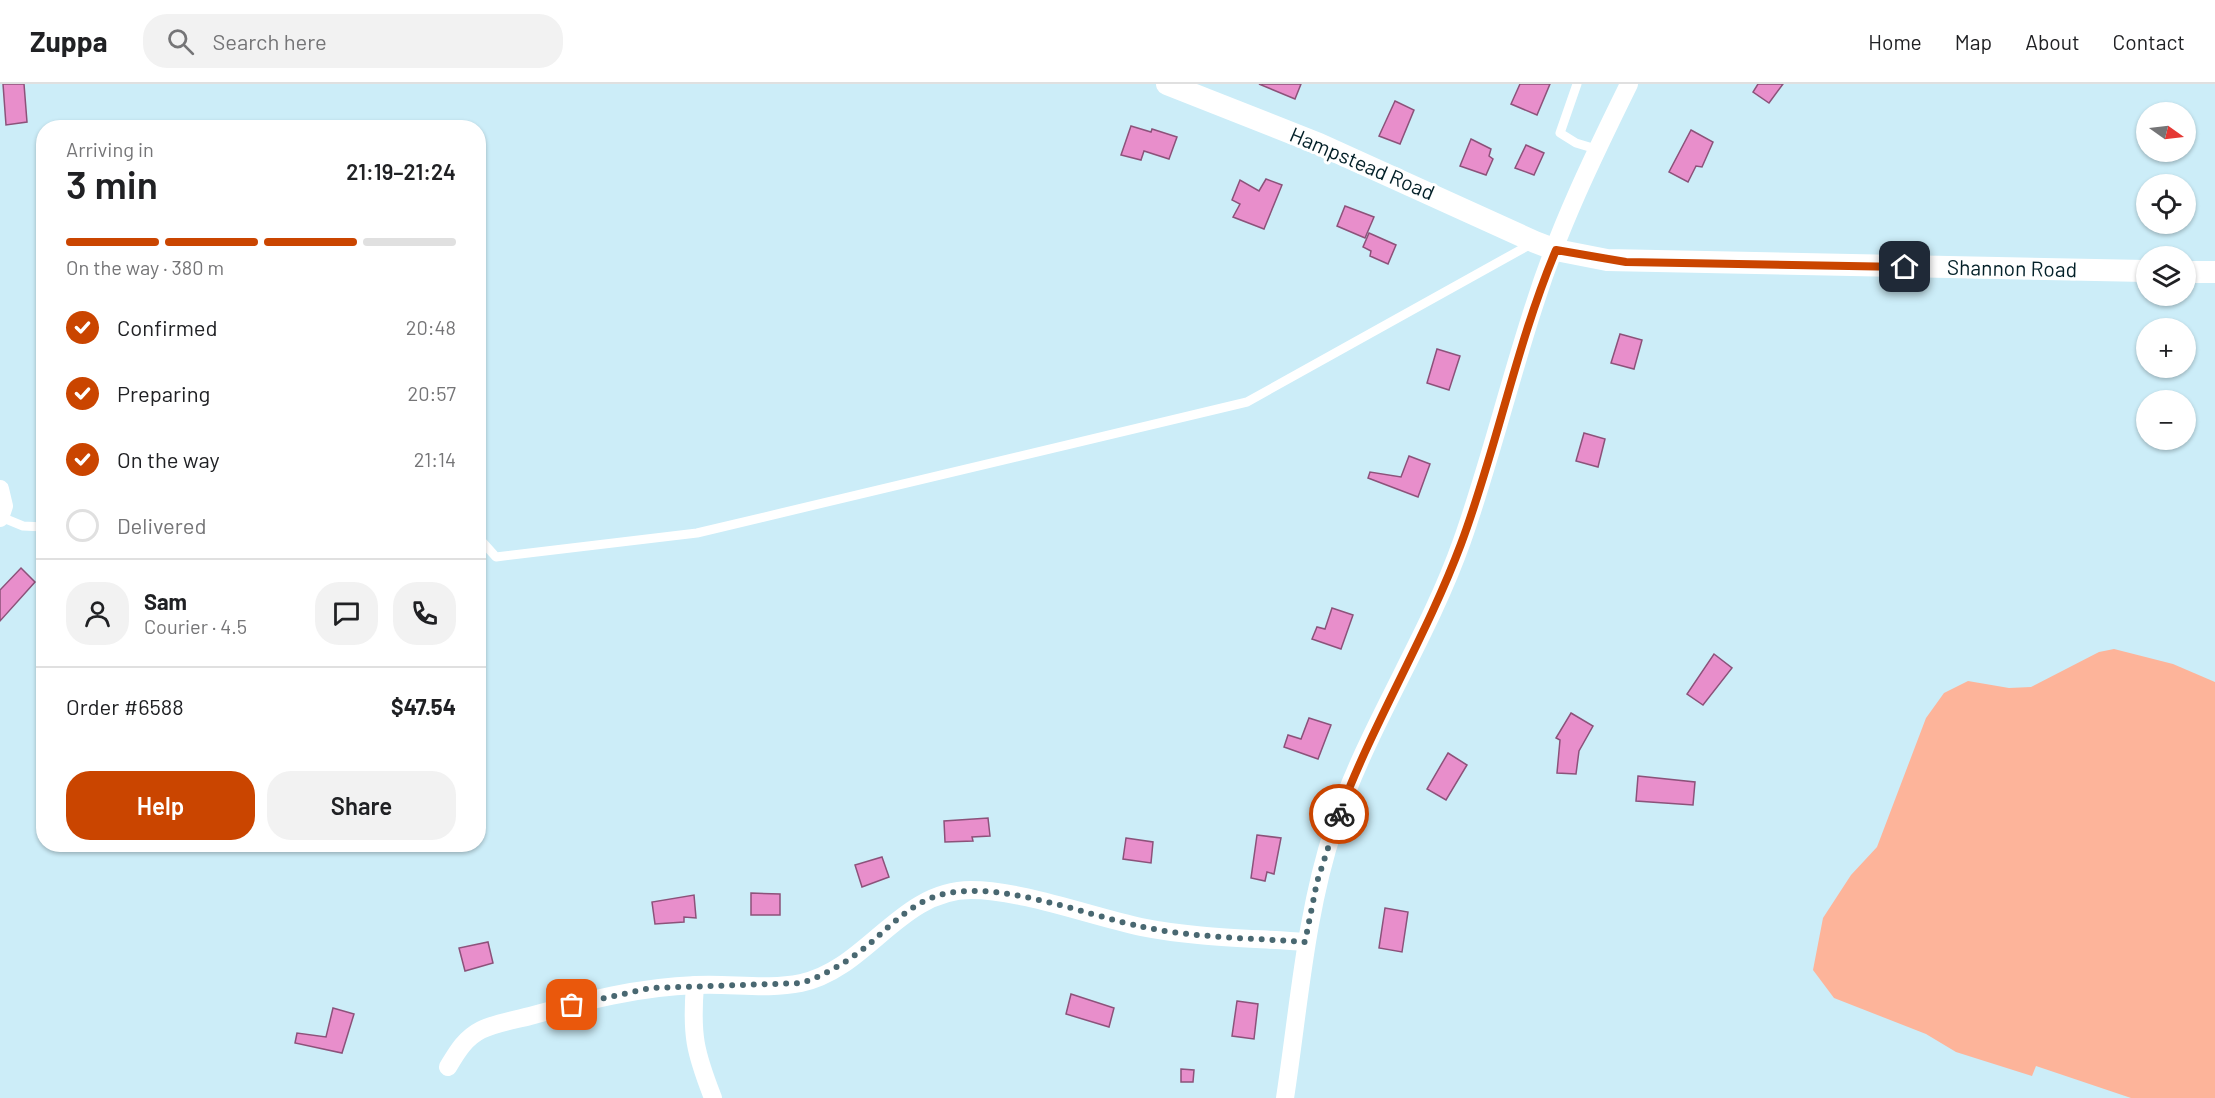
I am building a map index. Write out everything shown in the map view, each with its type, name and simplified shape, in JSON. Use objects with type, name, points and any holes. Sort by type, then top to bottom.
[{"type":"street","name":"Hampstead Road","points":[[1167,84],[1319,144],[1545,246]]},
{"type":"street","points":[[1285,1098],[1312,902],[1334,825],[1356,770],[1425,631],[1452,568],[1481,485],[1535,303],[1545,246],[1629,84]]},
{"type":"street","name":"Shannon Road","points":[[1545,246],[1607,260],[1644,262],[2136,271]]},
{"type":"street","points":[[2196,272],[2215,272]]},
{"type":"street","points":[[0,489],[4,506],[0,518]]},
{"type":"street","points":[[448,1067],[462,1044],[481,1030],[594,998],[651,988],[695,985],[782,985],[820,976],[874,940],[917,905],[934,897],[970,890],[1010,895],[1143,927],[1181,933],[1305,942]]},
{"type":"street","points":[[695,985],[692,1025],[699,1062],[712,1098]]},
{"type":"lane","points":[[1577,84],[1560,133],[1596,149]]},
{"type":"lane","points":[[486,546],[496,557],[697,533],[1247,402],[1545,246]]},
{"type":"lane","points":[[0,518],[23,526],[36,527]]},
{"type":"shaded area","points":[[2114,649],[2173,664],[2215,682],[2215,1098],[2131,1098],[2036,1066],[2032,1076],[1956,1052],[1926,1034],[1834,998],[1813,970],[1823,918],[1851,875],[1877,847],[1926,718],[1944,693],[1968,681],[2009,688],[2031,687],[2099,652]]},
{"type":"building","points":[[3,84],[24,84],[27,122],[6,125]]},
{"type":"building","points":[[1259,84],[1301,84],[1295,99]]},
{"type":"building","points":[[1520,84],[1550,84],[1537,115],[1511,104]]},
{"type":"building","points":[[1758,84],[1783,84],[1769,103],[1753,92]]},
{"type":"building","points":[[1395,101],[1414,110],[1400,144],[1379,136]]},
{"type":"building","points":[[1131,126],[1151,132],[1152,129],[1177,137],[1169,159],[1144,151],[1141,160],[1121,155]]},
{"type":"building","points":[[1691,130],[1713,142],[1702,167],[1696,166],[1688,182],[1669,172]]},
{"type":"building","points":[[1471,139],[1491,149],[1489,156],[1493,159],[1486,175],[1460,166]]},
{"type":"building","points":[[1526,145],[1544,153],[1534,175],[1515,168]]},
{"type":"building","points":[[1266,179],[1282,185],[1264,229],[1233,217],[1240,204],[1232,200],[1240,180],[1259,191]]},
{"type":"building","points":[[1345,206],[1374,217],[1365,238],[1337,226]]},
{"type":"building","points":[[1369,233],[1396,245],[1388,264],[1370,256],[1371,251],[1363,247]]},
{"type":"building","points":[[1620,334],[1642,340],[1634,369],[1611,363]]},
{"type":"building","points":[[1437,349],[1460,356],[1449,390],[1427,383]]},
{"type":"building","points":[[1584,433],[1605,439],[1598,467],[1576,461]]},
{"type":"building","points":[[1409,456],[1430,464],[1418,497],[1368,478],[1370,472],[1401,477]]},
{"type":"building","points":[[21,568],[35,582],[0,621],[0,590]]},
{"type":"building","points":[[1332,608],[1353,615],[1341,649],[1312,639],[1317,627],[1325,629]]},
{"type":"building","points":[[1714,654],[1732,668],[1703,705],[1687,694]]},
{"type":"building","points":[[1571,713],[1593,726],[1579,751],[1576,774],[1557,773],[1560,740],[1556,738]]},
{"type":"building","points":[[1309,718],[1331,725],[1318,759],[1284,747],[1288,735],[1301,739]]},
{"type":"building","points":[[1448,753],[1467,765],[1446,800],[1427,789]]},
{"type":"building","points":[[1638,776],[1695,782],[1693,805],[1636,801]]},
{"type":"building","points":[[988,818],[990,836],[972,837],[973,841],[945,842],[944,821]]},
{"type":"building","points":[[1257,835],[1281,838],[1274,874],[1267,872],[1265,881],[1251,878]]},
{"type":"building","points":[[1126,838],[1153,842],[1151,863],[1123,859]]},
{"type":"building","points":[[882,857],[889,877],[862,887],[855,865]]},
{"type":"building","points":[[751,893],[780,894],[780,915],[751,915]]},
{"type":"building","points":[[694,895],[696,918],[684,917],[684,922],[655,924],[652,902]]},
{"type":"building","points":[[1385,908],[1408,912],[1402,952],[1379,948]]},
{"type":"building","points":[[488,942],[493,963],[465,971],[459,948]]},
{"type":"building","points":[[1071,994],[1114,1008],[1109,1027],[1066,1014]]},
{"type":"building","points":[[1237,1001],[1258,1004],[1254,1039],[1232,1036]]},
{"type":"building","points":[[333,1008],[354,1014],[342,1053],[295,1043],[297,1033],[326,1037]]},
{"type":"building","points":[[1181,1069],[1194,1070],[1193,1082],[1181,1082]]},
{"type":"way so far","points":[[572,1005],[594,998],[651,988],[802,983],[837,967],[917,905],[934,897],[970,890],[1010,895],[1143,927],[1181,933],[1305,942],[1317,882],[1339,814]]},
{"type":"route","points":[[1339,814],[1356,770],[1425,631],[1455,559],[1481,485],[1541,284],[1556,250],[1626,262],[1905,267]]}]
